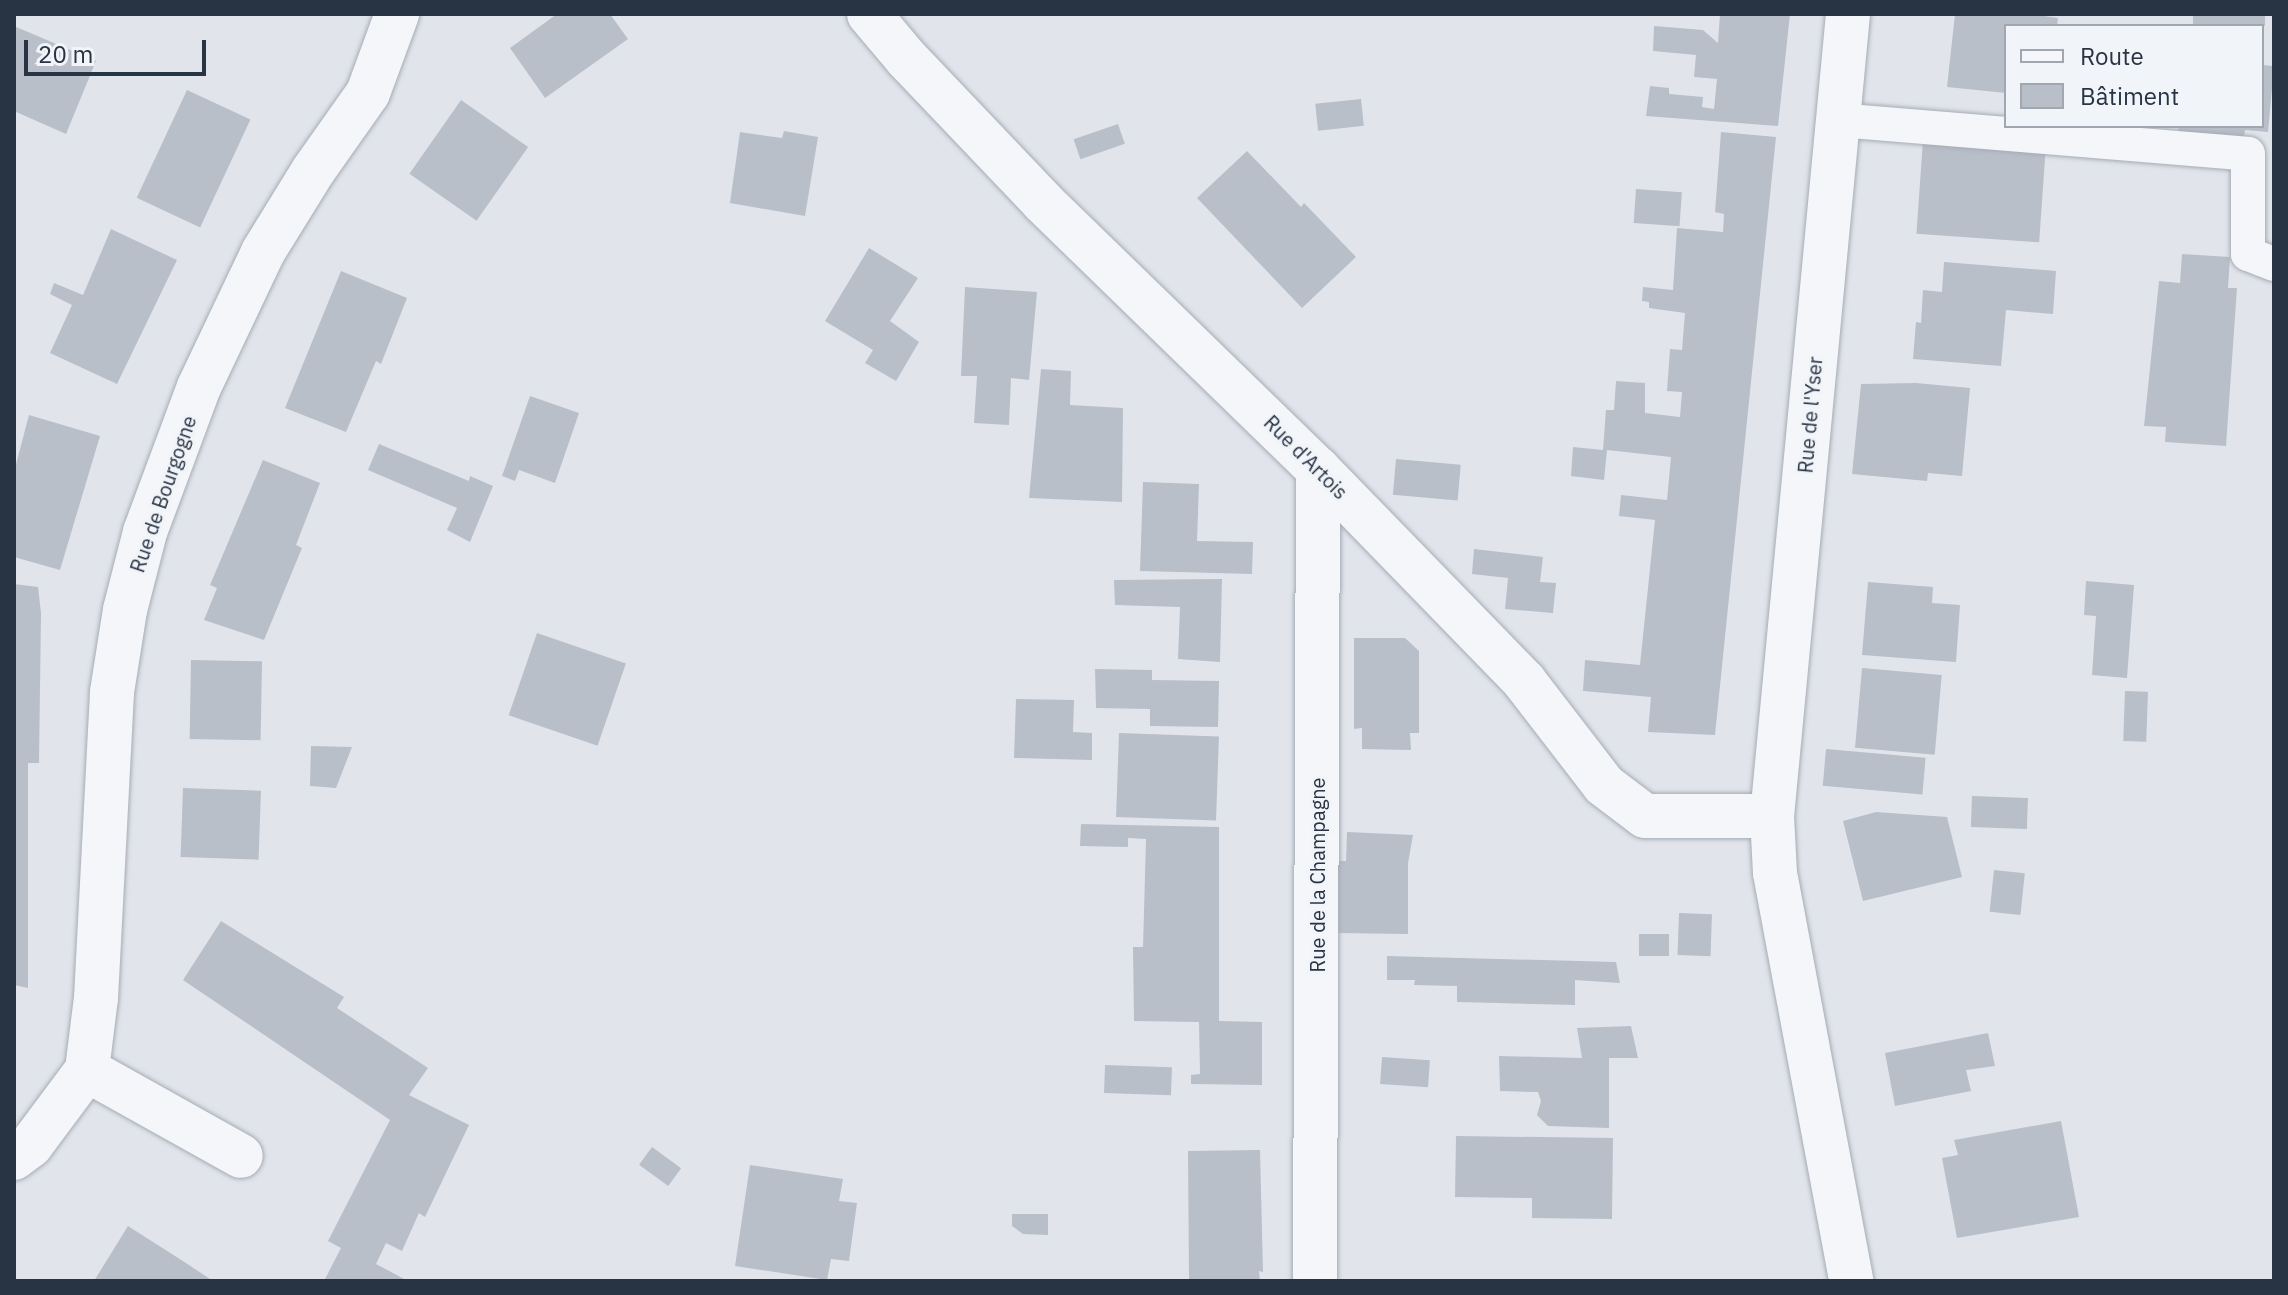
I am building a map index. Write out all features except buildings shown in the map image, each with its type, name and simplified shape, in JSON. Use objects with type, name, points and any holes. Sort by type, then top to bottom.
[{"type":"street","name":"Rue de Bourgogne","points":[[14,1158],[31,1145],[87,1070],[96,998],[112,692],[125,610],[145,532],[199,387],[263,252],[313,171],[368,93],[397,14]]},
{"type":"street","name":"Rue d'Artois","points":[[869,14],[906,58],[1043,202],[1318,469],[1524,681],[1604,785],[1645,816],[1772,816]]},
{"type":"street","name":"Rue de l'Yser","points":[[1772,816],[1848,14]]},
{"type":"street","name":"Rue de la Champagne","points":[[1315,1281],[1318,469]]},
{"type":"street","points":[[1772,816],[1775,873],[1851,1281]]},
{"type":"street","points":[[87,1070],[241,1156]]},
{"type":"lane","points":[[1838,120],[2248,154],[2248,254],[2274,264]]}]
